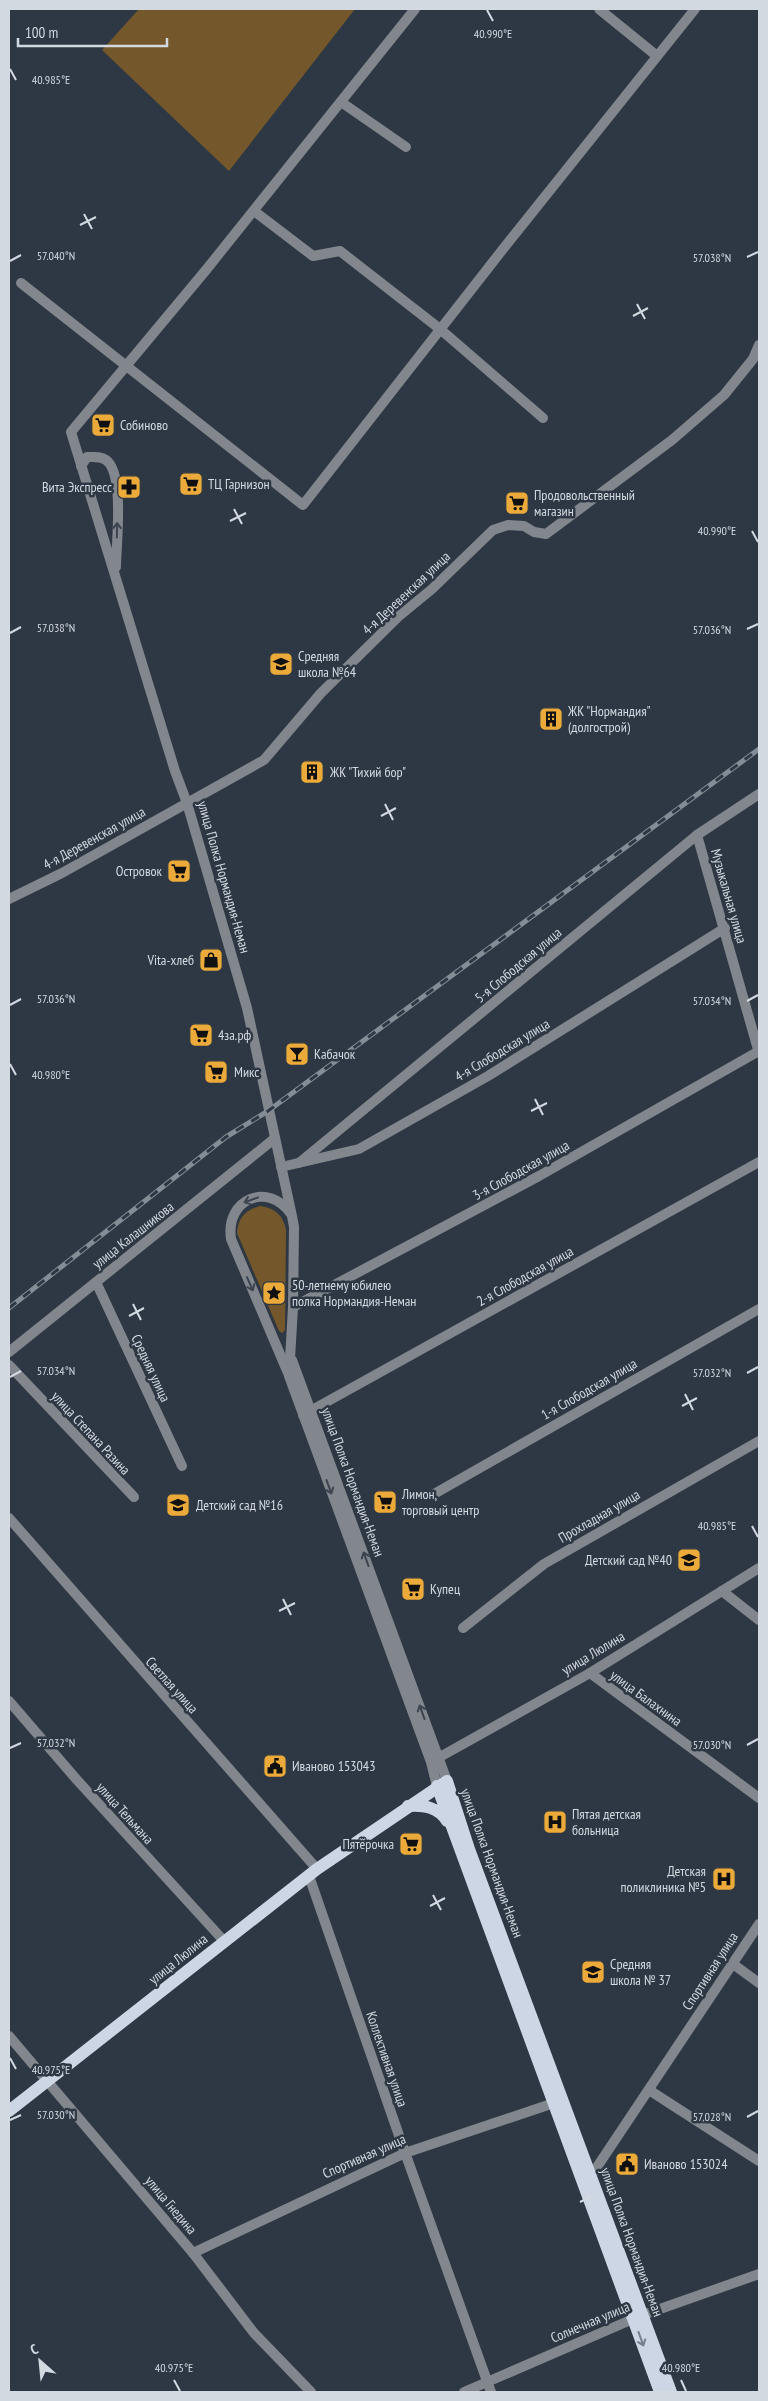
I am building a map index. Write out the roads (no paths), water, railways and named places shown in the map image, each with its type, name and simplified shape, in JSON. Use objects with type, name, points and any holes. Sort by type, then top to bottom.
[{"type":"main road","name":"улица Люлина","points":[[9,2111],[313,1872],[408,1806],[441,1780]]},
{"type":"main road","name":"улица Люлина","points":[[367,1833],[373,1825],[441,1780]]},
{"type":"main road","name":"улица Полка Нормандия-Неман","points":[[441,1780],[451,1826],[554,2103],[587,2178]]},
{"type":"main road","name":"улица Полка Нормандия-Неман","points":[[441,1780],[638,2317],[671,2392]]},
{"type":"main road","points":[[408,1806],[428,1807],[438,1810],[451,1826]]},
{"type":"main road","name":"улица Полка Нормандия-Неман","points":[[638,2317],[660,2392]]},
{"type":"street","points":[[126,366],[415,9]]},
{"type":"street","points":[[599,9],[657,56]]},
{"type":"street","points":[[21,283],[303,505],[693,9]]},
{"type":"street","points":[[341,102],[406,147]]},
{"type":"street","points":[[254,210],[313,256],[340,251],[440,329],[543,418]]},
{"type":"street","name":"4-я Деревенская улица","points":[[9,899],[62,872],[264,760],[321,692],[398,616],[432,589],[494,530],[508,525],[524,526],[534,532],[546,534],[672,440],[724,395],[753,359],[759,346]]},
{"type":"street","name":"улица Полка Нормандия-Неман","points":[[126,366],[71,432],[187,802],[247,1008],[292,1216],[293,1306],[289,1376],[307,1412],[438,1758],[441,1780]]},
{"type":"street","points":[[81,466],[87,457],[98,456],[108,460],[114,472],[118,492],[116,578]]},
{"type":"street","name":"5-я Слободская улица","points":[[299,1163],[697,835],[759,794]]},
{"type":"street","name":"Музыкальная улица","points":[[697,835],[759,1052]]},
{"type":"street","name":"4-я Слободская улица","points":[[281,1167],[359,1149],[488,1076],[725,928]]},
{"type":"street","name":"3-я Слободская улица","points":[[293,1306],[539,1176],[759,1052]]},
{"type":"street","name":"улица Калашникова","points":[[9,1352],[233,1175],[274,1139]]},
{"type":"street","name":"2-я Слободская улица","points":[[307,1412],[759,1162]]},
{"type":"street","points":[[289,1376],[230,1239],[229,1228],[231,1218],[237,1208],[245,1201],[256,1197],[277,1200],[286,1207],[292,1216]]},
{"type":"street","name":"Средняя улица","points":[[96,1282],[182,1466]]},
{"type":"street","name":"1-я Слободская улица","points":[[434,1494],[759,1309]]},
{"type":"street","name":"улица Полка Нормандия-Неман","points":[[291,1341],[293,1361],[307,1412],[441,1780]]},
{"type":"street","name":"улица Степана Разина","points":[[9,1365],[134,1497]]},
{"type":"street","name":"Прохладная улица","points":[[462,1628],[544,1564],[759,1440]]},
{"type":"street","name":"Светлая улица","points":[[9,1518],[313,1872]]},
{"type":"street","name":"улица Люлина","points":[[438,1758],[590,1673],[759,1568]]},
{"type":"street","points":[[722,1590],[759,1620]]},
{"type":"street","name":"улица Балахнина","points":[[590,1673],[759,1798]]},
{"type":"street","name":"улица Тельмана","points":[[9,1701],[77,1780],[224,1941]]},
{"type":"street","name":"Коллективная улица","points":[[313,1872],[405,2153],[490,2388]]},
{"type":"street","name":"Спортивная улица","points":[[587,2178],[649,2090],[759,1924]]},
{"type":"street","points":[[733,1964],[759,1983]]},
{"type":"street","name":"улица Гнедина","points":[[9,2036],[193,2253],[254,2333],[311,2392]]},
{"type":"street","points":[[649,2090],[759,2161]]},
{"type":"street","name":"Спортивная улица","points":[[193,2253],[405,2153],[554,2103]]},
{"type":"street","name":"Солнечная улица","points":[[464,2392],[490,2388],[638,2317],[759,2274]]},
{"type":"railway","points":[[9,1308],[226,1137],[268,1111],[759,749]]},
{"type":"place","name":"Собиново","points":[[103,425]]},
{"type":"place","name":"ТЦ Гарнизон","points":[[191,484]]},
{"type":"place","name":"Вита Экспресс","points":[[129,487]]},
{"type":"place","name":"Продовольственный магазин","points":[[517,503]]},
{"type":"place","name":"Средняя школа №64","points":[[281,664]]},
{"type":"place","name":"ЖК \"Нормандия\" (долгострой)","points":[[551,719]]},
{"type":"place","name":"ЖК \"Тихий бор\"","points":[[312,772]]},
{"type":"place","name":"Островок","points":[[179,871]]},
{"type":"place","name":"Vita-хлеб","points":[[211,960]]},
{"type":"place","name":"4за.рф","points":[[201,1035]]},
{"type":"place","name":"Кабачок","points":[[297,1054]]},
{"type":"place","name":"Микс","points":[[216,1072]]},
{"type":"place","name":"50-летнему юбилею полка Нормандия-Неман","points":[[274,1293]]},
{"type":"place","name":"Лимон, торговый центр","points":[[385,1502]]},
{"type":"place","name":"Детский сад №16","points":[[178,1505]]},
{"type":"place","name":"Детский сад №40","points":[[689,1560]]},
{"type":"place","name":"Купец","points":[[413,1589]]},
{"type":"place","name":"Иваново 153043","points":[[275,1766]]},
{"type":"place","name":"Пятая детская больница","points":[[555,1822]]},
{"type":"place","name":"Пятёрочка","points":[[411,1844]]},
{"type":"place","name":"Детская поликлиника №5","points":[[724,1879]]},
{"type":"place","name":"Средняя школа № 37","points":[[593,1972]]},
{"type":"place","name":"Иваново 153024","points":[[627,2164]]}]
